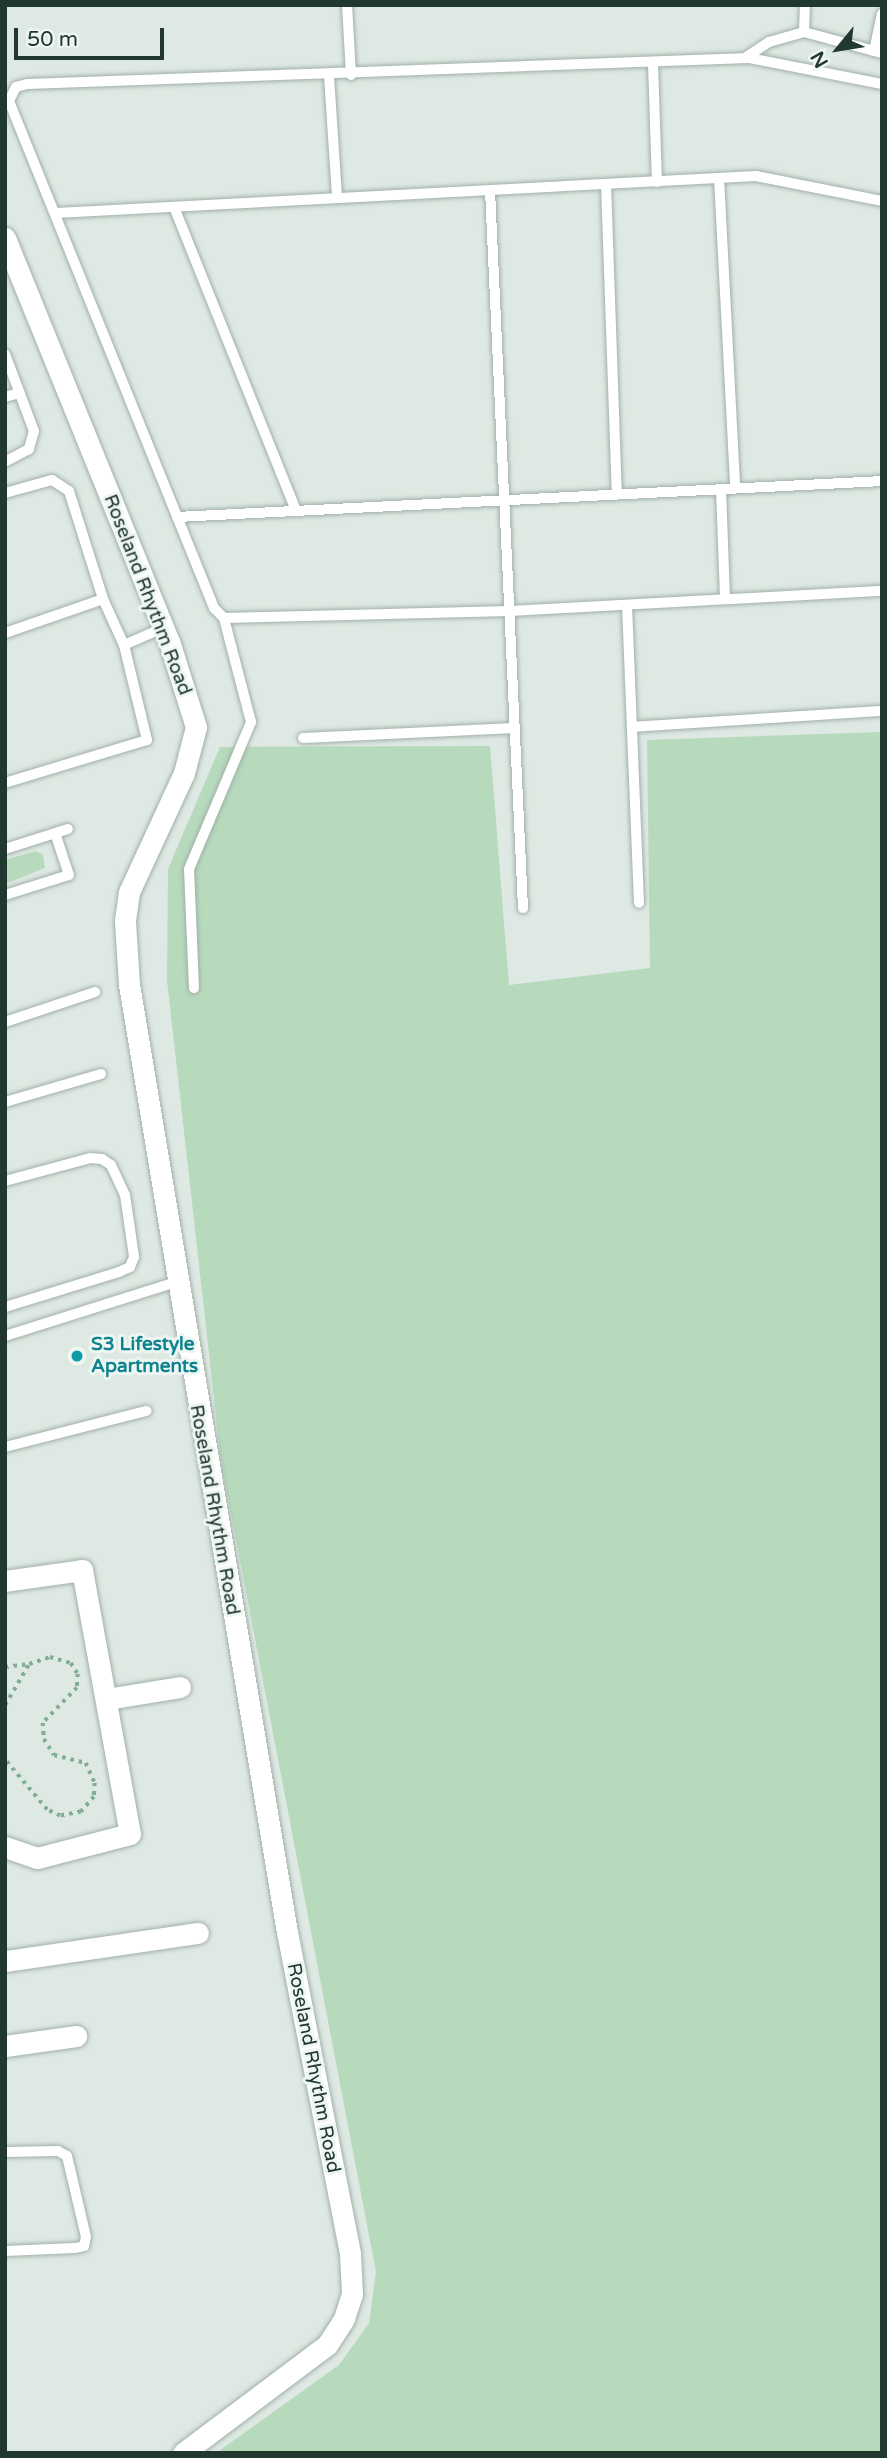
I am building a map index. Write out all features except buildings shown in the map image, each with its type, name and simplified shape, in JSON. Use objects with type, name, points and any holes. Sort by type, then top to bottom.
[{"type":"street","name":"Roseland Rhythm Road","points":[[5,239],[163,628],[196,727],[184,773],[129,892],[125,920],[138,1053],[179,1281],[194,1394],[284,1919],[350,2254],[352,2294],[344,2319],[327,2345],[183,2453]]},
{"type":"street","points":[[5,1581],[82,1570],[130,1834],[37,1858],[5,1847]]},
{"type":"street","points":[[107,1699],[180,1687]]},
{"type":"street","points":[[5,1961],[198,1933]]},
{"type":"street","points":[[5,2046],[76,2036]]},
{"type":"lane","points":[[347,5],[351,75]]},
{"type":"lane","points":[[804,32],[805,5]]},
{"type":"lane","points":[[745,58],[769,42],[804,32],[878,52],[882,14]]},
{"type":"lane","points":[[194,988],[189,869],[251,722],[224,618],[214,608],[56,213],[12,117],[9,101],[16,87],[745,58],[882,84]]},
{"type":"lane","points":[[653,63],[657,182]]},
{"type":"lane","points":[[329,76],[337,197]]},
{"type":"lane","points":[[56,213],[756,176],[882,201]]},
{"type":"lane","points":[[719,178],[734,488]]},
{"type":"lane","points":[[606,184],[617,494]]},
{"type":"lane","points":[[490,190],[523,908]]},
{"type":"lane","points":[[174,207],[296,511]]},
{"type":"lane","points":[[5,354],[31,418],[34,442],[5,462]]},
{"type":"lane","points":[[5,397],[19,393]]},
{"type":"lane","points":[[177,517],[882,481]]},
{"type":"lane","points":[[5,493],[38,482],[63,484],[103,599],[124,645],[147,740],[5,783]]},
{"type":"lane","points":[[721,489],[725,599]]},
{"type":"lane","points":[[224,618],[510,611],[882,591]]},
{"type":"lane","points":[[5,633],[103,599]]},
{"type":"lane","points":[[627,605],[639,903]]},
{"type":"lane","points":[[124,645],[163,628]]},
{"type":"lane","points":[[632,727],[882,711]]},
{"type":"lane","points":[[303,738],[515,728]]},
{"type":"lane","points":[[5,849],[68,829]]},
{"type":"lane","points":[[5,895],[69,875],[55,833]]},
{"type":"lane","points":[[5,1022],[95,992]]},
{"type":"lane","points":[[5,1102],[101,1074]]},
{"type":"lane","points":[[5,1181],[90,1158],[102,1159],[111,1166],[125,1195],[134,1257],[130,1267],[119,1272],[5,1307]]},
{"type":"lane","points":[[5,1336],[179,1281]]},
{"type":"lane","points":[[5,1447],[146,1412]]},
{"type":"lane","points":[[5,2152],[58,2151],[67,2157],[86,2237],[84,2246],[75,2248],[5,2251]]},
{"type":"path","points":[[5,1667],[62,1658],[78,1674],[76,1688],[42,1727],[54,1755],[86,1763],[95,1783],[94,1797],[81,1812],[60,1816],[47,1810],[5,1760]]},
{"type":"path","points":[[5,1704],[29,1664]]},
{"type":"green space","points":[[882,732],[882,2453],[216,2453],[339,2365],[369,2323],[376,2272],[221,1461],[167,980],[168,869],[220,747],[490,746],[509,985],[650,968],[647,740]]},
{"type":"green space","points":[[36,851],[43,855],[45,868],[5,884],[5,860]]},
{"type":"place","name":"S3 Lifestyle Apartments","points":[[77,1356]]}]
